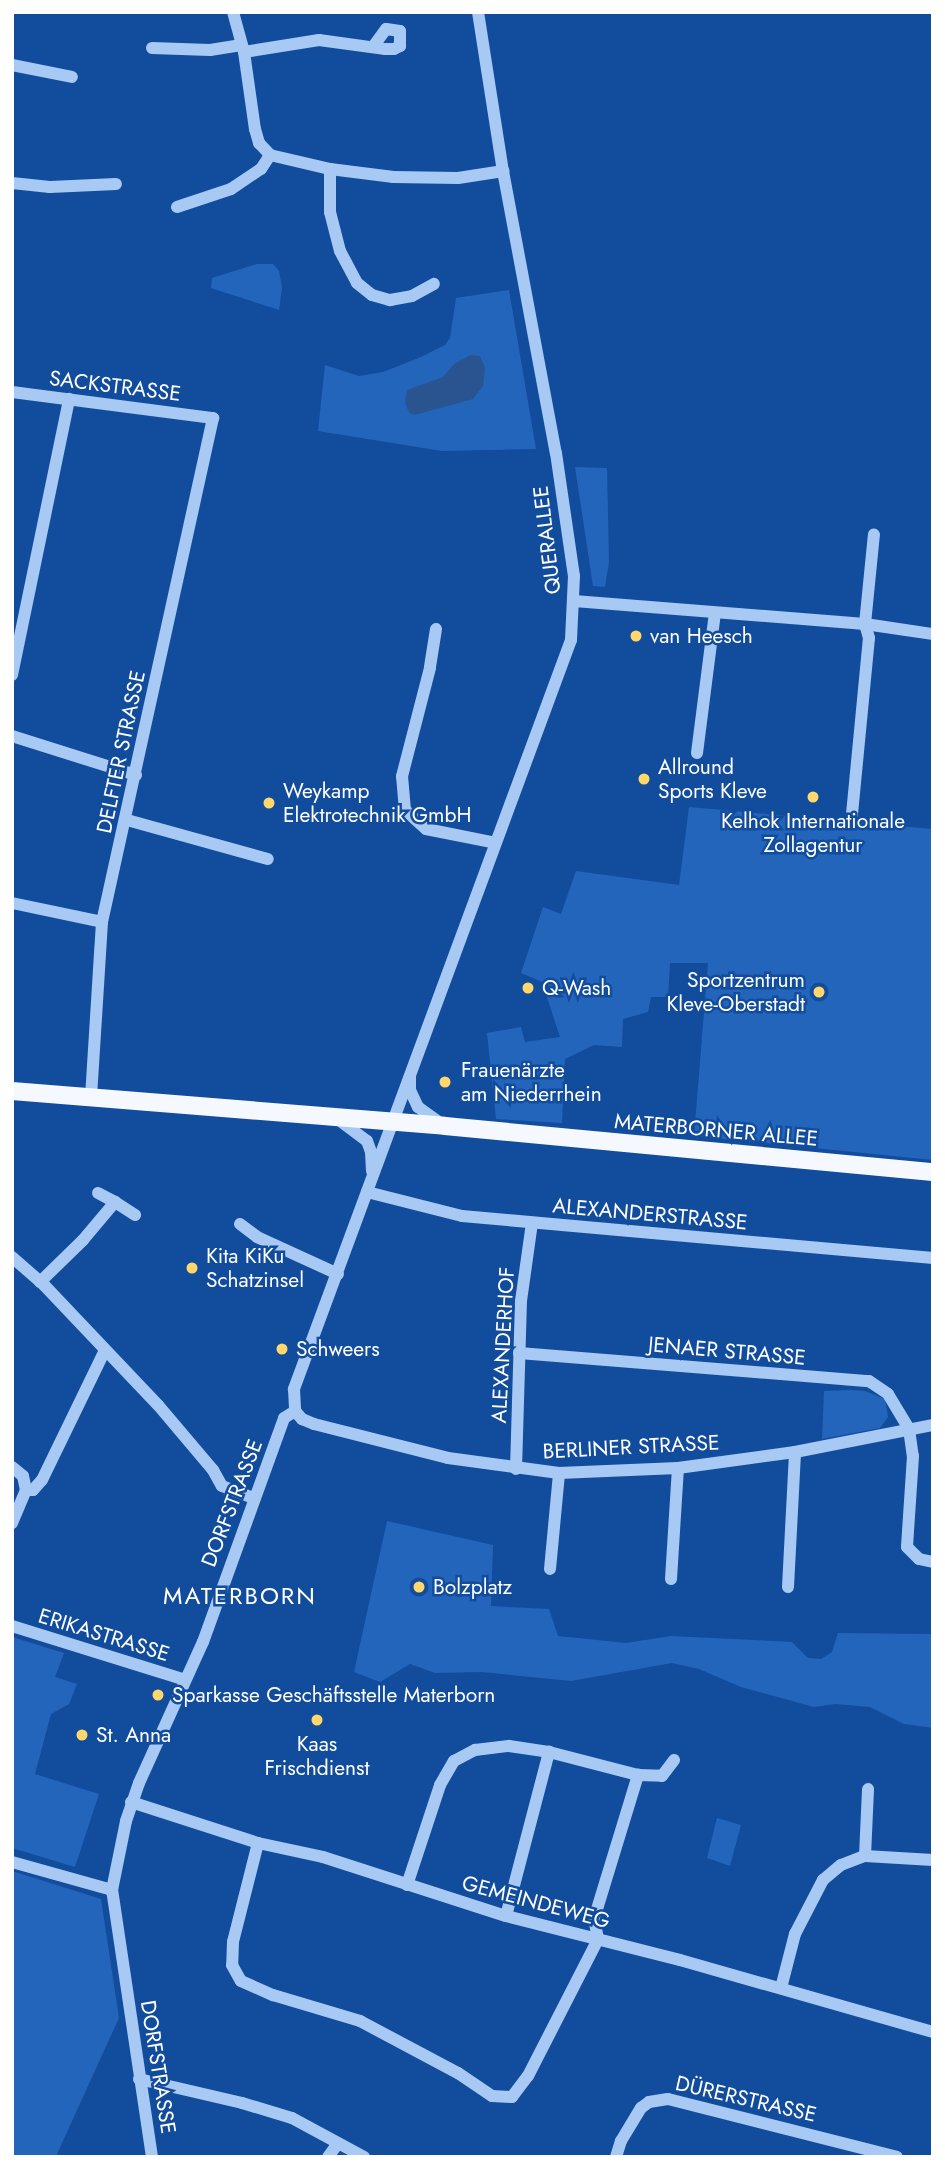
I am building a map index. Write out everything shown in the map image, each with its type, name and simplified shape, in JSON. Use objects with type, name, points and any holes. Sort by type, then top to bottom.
[{"type":"main road","name":"MATERBORNER ALLEE","points":[[12,1091],[444,1126],[933,1172]]},
{"type":"street","points":[[233,12],[243,49],[255,129],[259,143],[270,155],[330,169],[393,177],[458,178],[503,171]]},
{"type":"street","name":"QUERALLEE","points":[[393,1122],[566,657],[574,601],[556,453],[503,171],[478,12]]},
{"type":"street","points":[[152,48],[243,49],[319,40],[373,47]]},
{"type":"street","points":[[12,65],[72,77]]},
{"type":"street","points":[[177,207],[231,190],[261,169],[270,155]]},
{"type":"street","points":[[330,169],[330,212],[340,251],[357,283],[372,295],[390,300],[412,296],[434,284]]},
{"type":"street","points":[[12,183],[50,187],[116,184]]},
{"type":"street","name":"SACKSTRASSE","points":[[12,392],[213,418]]},
{"type":"street","points":[[12,675],[69,399]]},
{"type":"street","name":"DELFTER STRASSE","points":[[91,1097],[102,922],[127,820],[213,418]]},
{"type":"street","points":[[852,814],[869,638],[865,624],[874,534]]},
{"type":"street","points":[[574,601],[865,624],[933,634]]},
{"type":"street","points":[[697,753],[715,612]]},
{"type":"street","points":[[436,628],[430,668],[402,776],[405,810],[426,829],[496,843]]},
{"type":"street","points":[[12,736],[136,775]]},
{"type":"street","points":[[127,820],[268,859]]},
{"type":"street","points":[[12,903],[102,922]]},
{"type":"street","points":[[410,1073],[414,1102],[444,1126]]},
{"type":"street","points":[[333,1117],[356,1130],[367,1141],[371,1152],[372,1178]]},
{"type":"street","name":"DORFSTRASSE","points":[[152,2157],[112,1890],[131,1802],[203,1642],[284,1418],[295,1411],[294,1389],[393,1122]]},
{"type":"street","name":"ALEXANDERSTRASSE","points":[[367,1192],[462,1216],[933,1258]]},
{"type":"street","points":[[98,1193],[135,1215]]},
{"type":"street","points":[[40,1282],[83,1240],[115,1202]]},
{"type":"street","name":"ALEXANDERHOF","points":[[516,1469],[521,1301],[533,1223]]},
{"type":"street","points":[[240,1224],[257,1237],[338,1274]]},
{"type":"street","points":[[12,1257],[40,1282],[182,1432],[222,1486],[254,1498]]},
{"type":"street","points":[[26,1490],[33,1490],[43,1480],[105,1350]]},
{"type":"street","name":"JENAER STRASSE","points":[[519,1353],[869,1381],[888,1395],[909,1429]]},
{"type":"street","name":"BERLINER STRASSE","points":[[295,1411],[302,1419],[314,1424],[448,1458],[559,1473],[678,1468],[795,1452],[933,1425]]},
{"type":"street","points":[[909,1429],[913,1456],[907,1546],[919,1559],[933,1562]]},
{"type":"street","points":[[788,1587],[795,1452]]},
{"type":"street","points":[[12,1467],[23,1476],[26,1490],[12,1523]]},
{"type":"street","points":[[671,1579],[678,1468]]},
{"type":"street","points":[[550,1569],[559,1473]]},
{"type":"street","name":"ERIKASTRASSE","points":[[12,1626],[184,1680]]},
{"type":"street","points":[[407,1885],[440,1785],[454,1761],[475,1750],[509,1746],[549,1752],[638,1775],[662,1776],[674,1759]]},
{"type":"street","points":[[506,1916],[549,1752]]},
{"type":"street","points":[[258,1843],[233,1942],[232,1965],[241,1981],[273,1995],[360,2021],[458,2073],[492,2095],[512,2097],[528,2076],[598,1939],[594,1919],[638,1775]]},
{"type":"street","points":[[865,1856],[868,1789]]},
{"type":"street","name":"GEMEINDEWEG","points":[[131,1802],[258,1843],[323,1857],[506,1916],[680,1960],[933,2032]]},
{"type":"street","points":[[781,1988],[795,1934],[823,1880],[841,1865],[865,1856],[933,1860]]},
{"type":"street","points":[[12,1862],[112,1890]]},
{"type":"street","points":[[139,2079],[242,2103],[292,2118],[364,2157]]},
{"type":"street","name":"DÜRERSTRASSE","points":[[616,2157],[621,2141],[640,2108],[649,2102],[668,2099],[897,2157]]},
{"type":"street","points":[[328,2157],[338,2143]]},
{"type":"shaded area","points":[[257,264],[273,264],[279,271],[282,288],[279,310],[211,288],[212,278]]},
{"type":"shaded area","points":[[509,290],[536,449],[442,451],[318,431],[325,365],[359,376],[383,372],[421,357],[445,345],[450,338],[456,298]]},
{"type":"shaded area","points":[[470,355],[480,356],[485,368],[483,386],[473,399],[415,415],[409,413],[405,402],[407,390],[443,377],[454,364]]},
{"type":"shaded area","points":[[575,467],[607,468],[609,562],[605,587],[593,586]]},
{"type":"shaded area","name":"Sportzentrum Kleve-Oberstadt","points":[[689,807],[933,829],[933,1160],[694,1136],[708,963],[670,963],[668,997],[651,997],[648,1012],[623,1019],[622,1047],[594,1045],[565,1059],[562,1123],[496,1119],[487,1033],[521,1027],[525,1042],[560,1037],[542,982],[521,973],[543,907],[561,914],[576,871],[679,885]]},
{"type":"shaded area","points":[[824,1391],[865,1391],[885,1399],[888,1417],[880,1428],[822,1439]]},
{"type":"shaded area","points":[[387,1521],[493,1545],[491,1606],[549,1609],[558,1636],[626,1643],[671,1636],[792,1642],[808,1658],[821,1659],[832,1652],[838,1633],[933,1634],[933,1728],[904,1724],[870,1707],[835,1704],[814,1707],[741,1687],[699,1669],[672,1663],[571,1681],[482,1672],[435,1673],[410,1664],[380,1682],[354,1672]]},
{"type":"shaded area","points":[[12,1637],[64,1653],[55,1677],[77,1684],[69,1704],[51,1714],[35,1774],[99,1794],[75,1867],[12,1848]]},
{"type":"shaded area","points":[[717,1818],[741,1825],[730,1866],[707,1858]]},
{"type":"shaded area","points":[[12,1871],[101,1899],[119,2018],[57,2154],[61,2157],[12,2157]]},
{"type":"place","name":"van Heesch","points":[[636,636]]},
{"type":"place","name":"Allround Sports Kleve","points":[[644,779]]},
{"type":"place","name":"Kelhok Internationale Zollagentur","points":[[813,797]]},
{"type":"place","name":"Weykamp Elektrotechnik GmbH","points":[[269,803]]},
{"type":"place","name":"Q-Wash","points":[[528,988]]},
{"type":"place","name":"Sportzentrum Kleve-Oberstadt","points":[[819,992]]},
{"type":"place","name":"Frauenärzte am Niederrhein","points":[[445,1082]]},
{"type":"place","name":"Kita KiKu Schatzinsel","points":[[192,1268]]},
{"type":"place","name":"Schweers","points":[[282,1349]]},
{"type":"place","name":"Bolzplatz","points":[[419,1587]]},
{"type":"place","name":"Sparkasse Geschäftsstelle Materborn","points":[[158,1695]]},
{"type":"place","name":"Kaas Frischdienst","points":[[317,1720]]},
{"type":"place","name":"St. Anna","points":[[82,1735]]},
{"type":"district","name":"MATERBORN","points":[[240,1596]]}]
